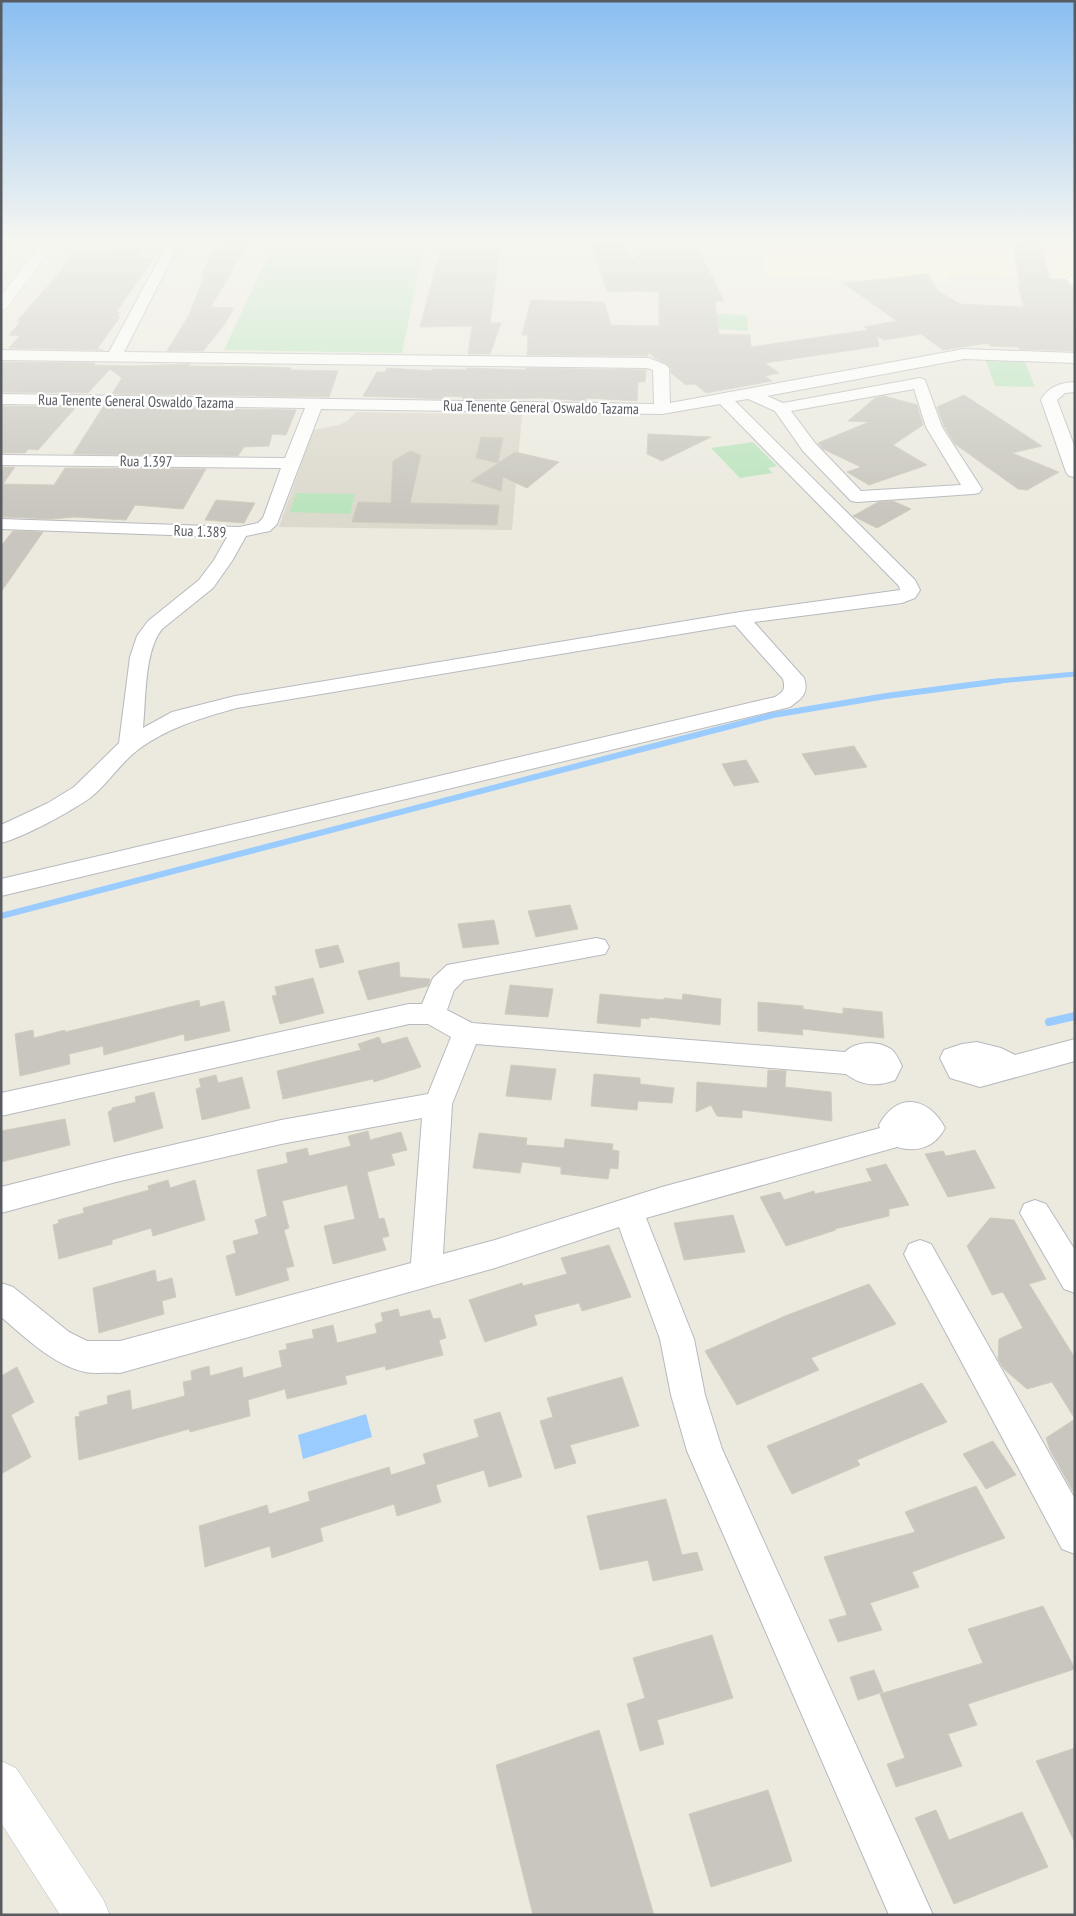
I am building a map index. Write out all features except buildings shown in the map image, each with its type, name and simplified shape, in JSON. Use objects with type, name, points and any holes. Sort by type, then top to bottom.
[{"type":"main road","points":[[1,1783],[87,1915]]},
{"type":"street","points":[[114,356],[127,330]]},
{"type":"street","name":"Rua Tenente General Oswaldo Tazama","points":[[1,399],[662,409],[964,354],[1075,358]]},
{"type":"street","points":[[1,355],[649,363],[661,368],[662,409]]},
{"type":"street","points":[[750,394],[781,408],[809,447],[857,497],[973,489],[934,427],[920,383],[781,408]]},
{"type":"street","points":[[1075,387],[1057,390],[1052,393],[1049,400],[1075,472]]},
{"type":"street","points":[[1,835],[56,808],[82,792],[130,745],[161,726],[180,717],[235,702],[740,618],[902,597],[908,594],[910,590],[908,584],[722,398]]},
{"type":"street","name":"Rua 1.389","points":[[1,524],[239,532],[264,527],[271,520],[290,463],[315,403]]},
{"type":"street","name":"Rua 1.397","points":[[1,460],[290,463]]},
{"type":"street","points":[[130,745],[140,656],[148,633],[155,625],[206,584],[223,561],[239,532]]},
{"type":"street","points":[[1,888],[782,702],[793,695],[796,687],[793,678],[740,618]]},
{"type":"street","points":[[432,1014],[442,984],[456,972],[596,947]]},
{"type":"street","points":[[1,1104],[410,1014],[432,1014],[468,1034],[853,1064]]},
{"type":"street","points":[[426,1273],[438,1104],[468,1034]]},
{"type":"street","points":[[1012,1067],[1075,1050]]},
{"type":"street","points":[[1,1200],[116,1170],[281,1132],[438,1104]]},
{"type":"street","points":[[1,1297],[56,1343],[85,1356],[120,1357],[495,1254],[628,1211],[897,1136]]},
{"type":"street","points":[[628,1211],[677,1338],[688,1395],[705,1452],[911,1915]]},
{"type":"street","points":[[1035,1213],[1075,1279]]},
{"type":"street","points":[[920,1254],[1075,1536]]},
{"type":"shaded area","points":[[356,412],[522,415],[512,530],[279,527],[313,430],[339,425],[347,421]]},
{"type":"green space","points":[[233,330],[407,330],[402,353],[224,350]]},
{"type":"green space","points":[[986,361],[1025,362],[1035,387],[995,386]]},
{"type":"green space","points":[[753,442],[777,466],[768,468],[773,473],[740,478],[711,448]]},
{"type":"green space","points":[[296,493],[355,494],[350,514],[290,512]]},
{"type":"water","points":[[366,1414],[372,1437],[303,1459],[298,1435]]},
{"type":"waterway","points":[[989,682],[1075,674]]},
{"type":"waterway","points":[[1,916],[773,715],[886,696],[1000,681]]},
{"type":"waterway","points":[[1049,1022],[1075,1016]]}]
